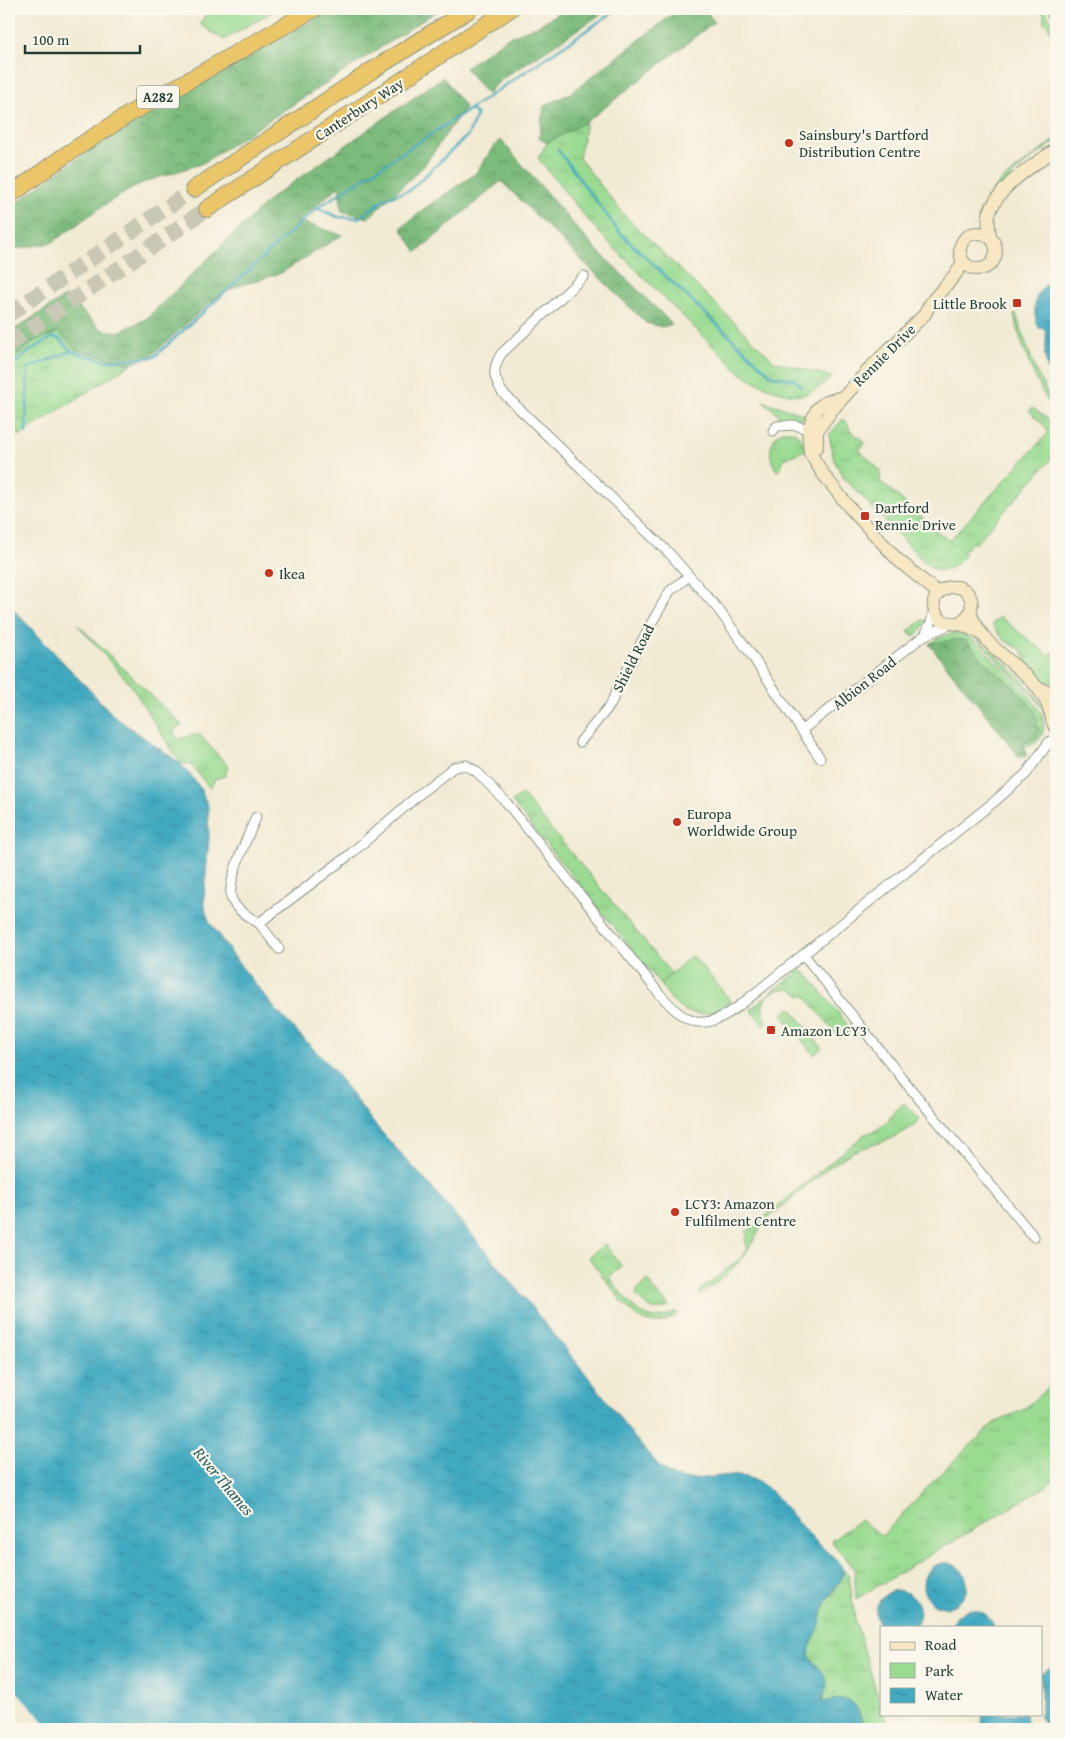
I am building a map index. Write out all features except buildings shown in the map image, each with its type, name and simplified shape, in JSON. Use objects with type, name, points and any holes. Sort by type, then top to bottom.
[{"type":"highway","name":"A282","points":[[9,196],[64,156],[131,113],[314,9]]},
{"type":"highway","name":"Canterbury Way","points":[[194,188],[371,71],[470,9]]},
{"type":"highway","name":"Canterbury Way","points":[[207,209],[510,9]]},
{"type":"street","points":[[1051,9],[1056,19]]},
{"type":"street","points":[[972,234],[989,215],[1005,189],[1056,149]]},
{"type":"street","name":"Rennie Drive","points":[[812,430],[875,362],[925,314],[933,311],[966,276],[977,270],[987,268],[995,260],[996,248],[990,237],[989,215]]},
{"type":"street","points":[[972,234],[984,234],[990,237]]},
{"type":"street","name":"Rennie Drive","points":[[925,314],[928,305],[958,273],[963,261],[960,248],[966,238],[972,234]]},
{"type":"street","points":[[963,261],[969,267],[977,270]]},
{"type":"street","points":[[584,276],[500,354],[494,366],[495,379],[502,392],[657,541],[718,609],[750,653],[820,758]]},
{"type":"street","points":[[773,431],[777,426],[794,425],[812,430],[815,462],[849,507],[898,560],[938,593]]},
{"type":"street","name":"Shield Road","points":[[580,742],[611,704],[652,622],[670,591],[689,576]]},
{"type":"street","points":[[925,635],[931,623],[935,598],[938,593],[950,586],[964,590],[971,600],[970,612],[980,634]]},
{"type":"street","points":[[934,610],[940,620],[980,634],[1037,687],[1054,716],[1046,746]]},
{"type":"street","points":[[954,624],[963,621],[970,612]]},
{"type":"street","name":"Albion Road","points":[[802,730],[925,635],[954,624]]},
{"type":"street","points":[[1037,687],[1056,696]]},
{"type":"street","points":[[258,923],[348,856],[423,791],[454,767],[466,765],[478,772],[506,802],[658,992],[680,1015],[691,1020],[703,1022],[724,1018],[996,801],[1026,774],[1049,742],[1056,738]]},
{"type":"street","points":[[256,817],[230,886],[232,900],[241,912],[258,923],[279,949]]},
{"type":"street","points":[[804,955],[928,1110],[1034,1237]]},
{"type":"green space","points":[[209,9],[276,9],[224,40],[200,24]]},
{"type":"green space","points":[[333,9],[440,9],[203,163],[142,183],[107,203],[51,243],[9,250],[9,209],[108,138],[149,112],[210,76]]},
{"type":"green space","points":[[565,9],[609,9],[502,79],[487,94],[465,68],[507,38],[539,25]]},
{"type":"green space","points":[[679,9],[705,9],[714,22],[586,122],[547,143],[539,138],[544,106],[571,93]]},
{"type":"green space","points":[[1041,9],[1045,9],[1056,30],[1056,42],[1046,22],[1044,23],[1044,15]]},
{"type":"green space","points":[[443,77],[465,107],[423,167],[368,218],[342,211],[339,186],[298,221],[342,235],[281,273],[235,287],[209,303],[153,354],[131,364],[75,349],[59,332],[33,342],[9,363],[9,333],[66,296],[102,330],[119,332],[146,319],[271,198]]},
{"type":"green space","points":[[586,122],[579,158],[625,216],[774,361],[832,377],[809,393],[793,395],[783,393],[745,376],[610,244],[586,218],[538,158],[550,138]]},
{"type":"green space","points":[[1056,139],[1056,141],[1018,170],[1004,185],[979,219],[977,218],[1001,181]]},
{"type":"green space","points":[[501,140],[588,241],[672,324],[662,327],[646,323],[501,181],[417,252],[401,228],[428,206],[475,174],[494,146]]},
{"type":"green space","points":[[1016,314],[1035,369],[1056,410],[1056,414],[1030,366],[1017,328],[1014,315]]},
{"type":"green space","points":[[59,332],[75,349],[131,364],[20,435],[9,436],[9,363],[33,342]]},
{"type":"green space","points":[[763,401],[808,416],[801,419],[778,421],[778,414]]},
{"type":"green space","points":[[1032,408],[1048,419],[1054,426],[1056,454],[975,544],[972,542],[963,552],[965,555],[952,567],[944,571],[933,569],[927,565],[843,477],[834,460],[829,435],[843,419],[848,424],[849,429],[865,443],[859,450],[881,471],[880,481],[949,541],[1048,433],[1044,426],[1029,411]]},
{"type":"green space","points":[[782,431],[792,431],[798,435],[803,441],[806,450],[790,456],[781,462],[781,469],[778,472],[772,462],[771,450],[774,440]]},
{"type":"green space","points":[[1000,617],[1048,655],[1056,652],[1056,687],[1045,681],[1025,662],[1026,658],[1020,648],[1011,645],[1001,636],[992,624]]},
{"type":"green space","points":[[923,620],[928,621],[917,635],[912,635],[908,631]]},
{"type":"green space","points":[[77,624],[182,725],[173,730],[177,739],[199,734],[228,766],[225,776],[215,779],[210,788],[190,764],[180,763],[130,684]]},
{"type":"green space","points":[[955,628],[974,634],[1017,674],[1038,698],[1048,720],[1042,707],[1032,694],[972,635],[958,630],[943,632]]},
{"type":"green space","points":[[953,633],[962,634],[972,639],[1030,697],[1042,716],[1043,723],[1042,734],[1034,744],[1024,747],[1024,743],[1031,741],[1016,689],[987,664],[966,641],[929,644]]},
{"type":"green space","points":[[959,639],[966,641],[1034,709],[1039,731],[1036,738],[1024,743],[1026,756],[1020,757],[929,644]]},
{"type":"green space","points":[[522,794],[671,973],[731,1001],[718,1010],[706,1013],[693,1012],[679,1007],[512,802]]},
{"type":"green space","points":[[692,955],[731,1001],[719,1009],[701,1014],[687,1011],[674,1003],[660,984]]},
{"type":"green space","points":[[800,970],[807,974],[851,1029],[847,1034],[839,1038],[804,994],[801,996],[785,989],[777,990],[766,999],[763,1006],[763,1014],[767,1023],[764,1026],[751,1010]]},
{"type":"green space","points":[[791,1008],[822,1048],[814,1055],[782,1015]]},
{"type":"green space","points":[[904,1103],[919,1118],[914,1126],[893,1138],[852,1152],[828,1168],[766,1220],[743,1258],[726,1275],[701,1294],[699,1291],[741,1258],[747,1248],[745,1239],[748,1236],[745,1233],[865,1134],[883,1125]]},
{"type":"green space","points":[[605,1244],[622,1267],[609,1277],[637,1310],[655,1318],[664,1317],[675,1311],[677,1314],[658,1323],[641,1319],[634,1314],[588,1257]]},
{"type":"green space","points":[[648,1280],[653,1286],[652,1288],[669,1306],[664,1309],[651,1308],[636,1295],[637,1290]]},
{"type":"green space","points":[[1056,1380],[1056,1478],[1045,1487],[856,1599],[854,1568],[831,1541],[860,1520],[882,1536],[940,1474],[993,1424],[1024,1409]]},
{"type":"green space","points":[[843,1570],[849,1575],[855,1619],[880,1705],[880,1716],[885,1716],[890,1729],[863,1729],[862,1721],[849,1700],[822,1701],[827,1687],[822,1672],[809,1655],[814,1611],[837,1588]]},
{"type":"water","points":[[1056,280],[1056,386],[1046,360],[1045,332],[1044,329],[1039,328],[1035,310],[1039,292],[1047,284]]},
{"type":"water","name":"River Thames","points":[[9,605],[116,718],[180,763],[192,777],[201,789],[208,807],[209,837],[204,900],[210,923],[276,1010],[331,1067],[375,1125],[434,1190],[505,1274],[602,1394],[633,1436],[660,1467],[671,1475],[682,1479],[731,1475],[758,1481],[772,1492],[807,1533],[840,1564],[843,1576],[825,1603],[820,1625],[811,1645],[809,1655],[827,1681],[822,1701],[849,1700],[859,1713],[863,1729],[9,1729]]},
{"type":"water","points":[[949,1563],[961,1569],[966,1577],[966,1593],[961,1601],[953,1606],[941,1607],[929,1601],[924,1593],[923,1581],[929,1569],[937,1564]]},
{"type":"water","points":[[895,1590],[902,1591],[913,1597],[917,1602],[920,1614],[915,1626],[880,1626],[876,1616],[876,1610],[880,1600],[889,1592]]},
{"type":"water","points":[[969,1609],[978,1611],[985,1614],[994,1626],[951,1626],[956,1616]]},
{"type":"water","points":[[1056,1664],[1056,1729],[1048,1729],[1040,1716],[1042,1716],[1042,1672]]},
{"type":"water","points":[[983,1716],[1025,1716],[1026,1721],[1025,1729],[983,1729]]},
{"type":"pier","points":[[9,1683],[51,1729],[23,1729],[9,1711]]},
{"type":"waterway","points":[[9,368],[30,351],[53,337],[60,339],[71,351],[106,361],[154,357],[317,208],[470,109],[618,9]]},
{"type":"waterway","points":[[317,208],[338,217],[359,218],[386,198],[410,190],[468,135],[477,115],[470,109]]},
{"type":"waterway","points":[[558,150],[620,233],[772,376],[794,379],[801,386]]},
{"type":"waterway","points":[[26,433],[28,368],[71,351]]},
{"type":"tunnel","points":[[9,314],[194,189]]},
{"type":"tunnel","points":[[9,343],[207,209]]},
{"type":"place","name":"Sainsbury's Dartford Distribution Centre","points":[[789,143]]},
{"type":"place","name":"Little Brook","points":[[1017,303]]},
{"type":"place","name":"Dartford Rennie Drive","points":[[865,516]]},
{"type":"place","name":"Ikea","points":[[269,573]]},
{"type":"place","name":"Europa Worldwide Group","points":[[677,822]]},
{"type":"place","name":"Amazon LCY3","points":[[771,1030]]},
{"type":"place","name":"LCY3: Amazon Fulfilment Centre","points":[[675,1212]]}]
